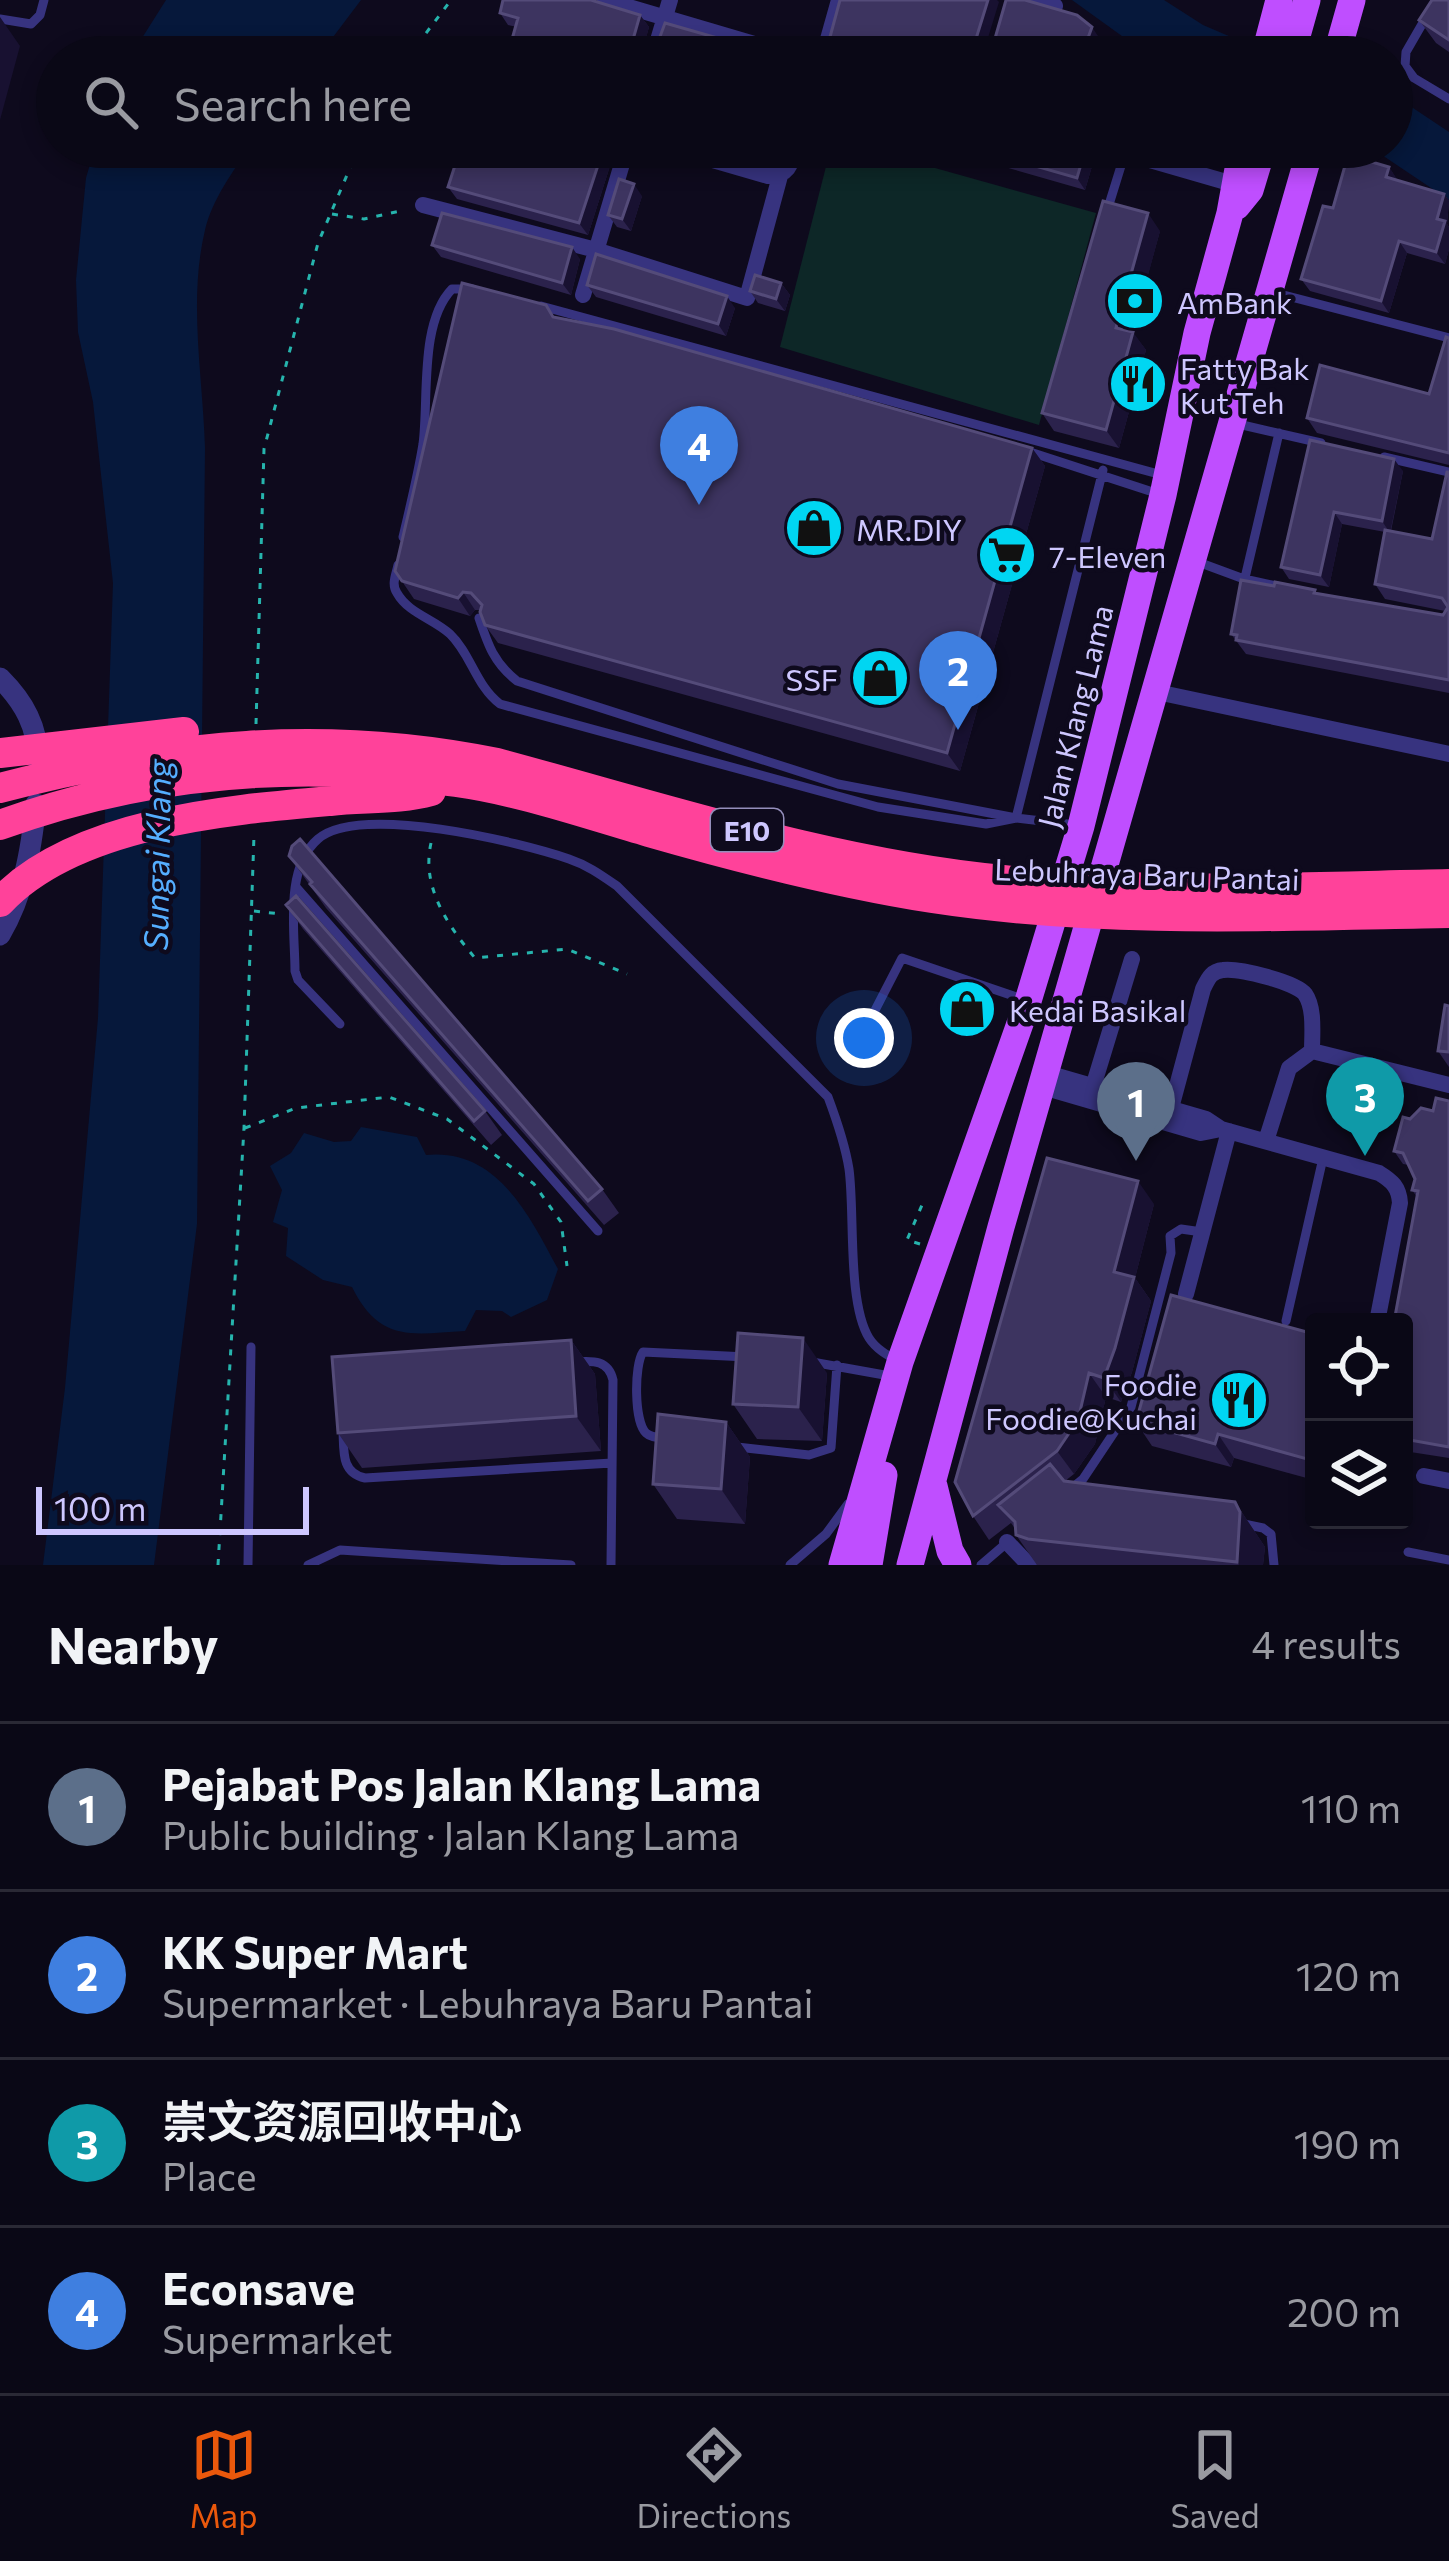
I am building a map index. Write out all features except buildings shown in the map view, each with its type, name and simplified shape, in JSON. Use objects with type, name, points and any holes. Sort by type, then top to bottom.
[{"type":"highway","points":[[0,753],[173,731],[258,736]]},
{"type":"highway","name":"Lebuhraya Baru Pantai","points":[[0,788],[258,736],[447,752],[996,893]]},
{"type":"highway","name":"Lebuhraya Baru Pantai","points":[[0,825],[116,789],[204,775],[297,770],[459,782],[806,874],[1142,902],[1449,913]]},
{"type":"highway","points":[[0,902],[40,869],[118,836],[292,805],[415,796],[459,782]]},
{"type":"highway","name":"Lebuhraya Baru Pantai","points":[[1142,902],[1449,884]]},
{"type":"main road","points":[[1280,0],[1280,36]]},
{"type":"main road","points":[[1286,36],[1307,0]]},
{"type":"main road","points":[[1342,36],[1352,0]]},
{"type":"main road","name":"Jalan Klang Lama","points":[[849,1562],[900,1363],[1028,1001],[1081,826],[1166,486],[1236,168]]},
{"type":"main road","points":[[1230,213],[1250,190],[1257,168]]},
{"type":"main road","points":[[910,1565],[1305,168]]},
{"type":"main road","points":[[849,1562],[900,1363]]},
{"type":"main road","points":[[933,1482],[946,1539],[958,1565]]},
{"type":"street","points":[[605,0],[668,9],[742,36]]},
{"type":"street","points":[[829,36],[839,0]]},
{"type":"street","points":[[1034,0],[1055,6]]},
{"type":"street","points":[[583,295],[620,168]]},
{"type":"street","points":[[740,168],[768,176],[780,176],[789,168]]},
{"type":"street","points":[[1177,168],[1233,184]]},
{"type":"street","points":[[423,205],[596,250],[746,298],[780,176]]},
{"type":"street","points":[[0,678],[28,714],[38,738],[31,853],[15,909],[0,934]]},
{"type":"street","points":[[1156,692],[1449,754]]},
{"type":"street","points":[[1093,1087],[1132,959]]},
{"type":"street","points":[[1169,1116],[1203,988],[1209,976],[1220,970],[1298,987],[1310,1004],[1312,1051]]},
{"type":"street","points":[[1312,1051],[1449,1085]]},
{"type":"street","points":[[1266,1141],[1289,1068],[1312,1051]]},
{"type":"street","points":[[1045,1080],[1093,1087],[1201,1132],[1225,1131],[1379,1173],[1399,1191],[1400,1203],[1378,1313]]},
{"type":"street","points":[[1045,1080],[1169,1116]]},
{"type":"street","points":[[1186,1294],[1225,1131]]},
{"type":"street","points":[[1424,1476],[1449,1481]]},
{"type":"street","points":[[1007,1542],[1029,1565]]},
{"type":"lane","points":[[0,20],[31,24],[40,15],[44,0]]},
{"type":"lane","points":[[1413,40],[1436,0]]},
{"type":"lane","points":[[1413,76],[1449,99]]},
{"type":"lane","points":[[1106,214],[1120,168]]},
{"type":"lane","points":[[486,292],[452,289],[438,313],[426,367],[423,442],[394,584],[408,606],[452,635],[489,696],[544,718],[878,807],[986,824],[1016,818]]},
{"type":"lane","points":[[1272,292],[1449,338]]},
{"type":"lane","points":[[526,302],[1106,459],[1166,486]]},
{"type":"lane","points":[[567,326],[629,338],[1166,486]]},
{"type":"lane","points":[[1234,423],[1342,448]]},
{"type":"lane","points":[[1241,596],[1279,433]]},
{"type":"lane","points":[[1364,453],[1449,472]]},
{"type":"lane","points":[[1016,818],[1106,459]]},
{"type":"lane","points":[[1195,561],[1290,589]]},
{"type":"lane","points":[[479,618],[490,653],[517,681],[838,784],[1081,826]]},
{"type":"lane","points":[[340,1024],[298,980],[296,887],[307,852],[319,838],[335,829],[389,824],[435,829],[506,842],[593,868],[617,886],[828,1097],[849,1171],[858,1306],[868,1336],[900,1363]]},
{"type":"lane","points":[[296,887],[598,1231]]},
{"type":"lane","points":[[854,1051],[902,958],[1028,1001]]},
{"type":"lane","points":[[1286,1321],[1323,1157]]},
{"type":"lane","points":[[1067,1492],[1083,1479],[1131,1407],[1171,1253],[1170,1237],[1181,1229],[1202,1232]]},
{"type":"lane","points":[[248,1565],[251,1347]]},
{"type":"lane","points":[[674,1439],[652,1436],[642,1426],[635,1366],[644,1352],[754,1358]]},
{"type":"lane","points":[[796,1360],[837,1365],[900,1363]]},
{"type":"lane","points":[[568,1362],[600,1362],[611,1372],[610,1565]]},
{"type":"lane","points":[[719,1444],[809,1455],[832,1448],[837,1365]]},
{"type":"lane","points":[[342,1418],[346,1467],[358,1477],[612,1462]]},
{"type":"lane","points":[[790,1565],[826,1534],[867,1478]]},
{"type":"lane","points":[[1083,1479],[1100,1492]]},
{"type":"lane","points":[[1233,1522],[1271,1534],[1274,1565]]},
{"type":"lane","points":[[981,1565],[1022,1529]]},
{"type":"lane","points":[[308,1565],[340,1550],[422,1559],[571,1565]]},
{"type":"lane","points":[[1408,1552],[1449,1560]]},
{"type":"path","points":[[424,36],[451,0]]},
{"type":"path","points":[[258,736],[264,449],[291,338],[349,168]]},
{"type":"path","points":[[330,214],[384,218],[423,205]]},
{"type":"path","points":[[218,1565],[244,1128],[254,821]]},
{"type":"path","points":[[435,829],[428,859],[435,896],[451,930],[475,958],[567,949],[627,974]]},
{"type":"path","points":[[253,911],[294,915]]},
{"type":"path","points":[[244,1128],[296,1108],[389,1097],[447,1119],[534,1184],[562,1222],[567,1266]]},
{"type":"path","points":[[926,1198],[908,1240],[927,1246]]},
{"type":"green space","points":[[826,168],[935,168],[1096,213],[1039,425],[780,347]]},
{"type":"water","points":[[166,0],[361,0],[334,36],[143,36]]},
{"type":"water","points":[[1072,0],[1164,0],[1229,36],[1122,36]]},
{"type":"water","points":[[1413,108],[1449,132],[1449,200],[1401,168],[1413,168]]},
{"type":"water","name":"Sungai Klang","points":[[89,168],[236,168],[208,219],[198,284],[205,448],[197,1224],[154,1565],[43,1565],[65,1388],[98,1018],[113,583],[93,402],[78,332],[76,280]]},
{"type":"water","points":[[361,1127],[417,1137],[426,1155],[472,1162],[508,1189],[558,1269],[547,1300],[511,1317],[502,1311],[476,1310],[465,1331],[399,1331],[374,1318],[352,1287],[323,1280],[286,1256],[288,1228],[273,1222],[282,1190],[270,1166],[291,1153],[304,1133],[334,1142],[351,1141]]},
{"type":"place","name":"AmBank","points":[[1135,301]]},
{"type":"place","name":"Fatty Bak Kut Teh","points":[[1138,384]]},
{"type":"place","name":"Econsave","points":[[699,505]]},
{"type":"place","name":"MR.DIY","points":[[814,528]]},
{"type":"place","name":"7-Eleven","points":[[1007,555]]},
{"type":"place","name":"SSF","points":[[880,678]]},
{"type":"place","name":"KK Super Mart","points":[[958,730]]},
{"type":"place","name":"Kedai Basikal","points":[[967,1009]]},
{"type":"place","name":"崇文资源回收中心","points":[[1365,1156]]},
{"type":"place","name":"Pejabat Pos Jalan Klang Lama","points":[[1136,1161]]},
{"type":"place","name":"Foodie Foodie@Kuchai","points":[[1239,1400]]}]
